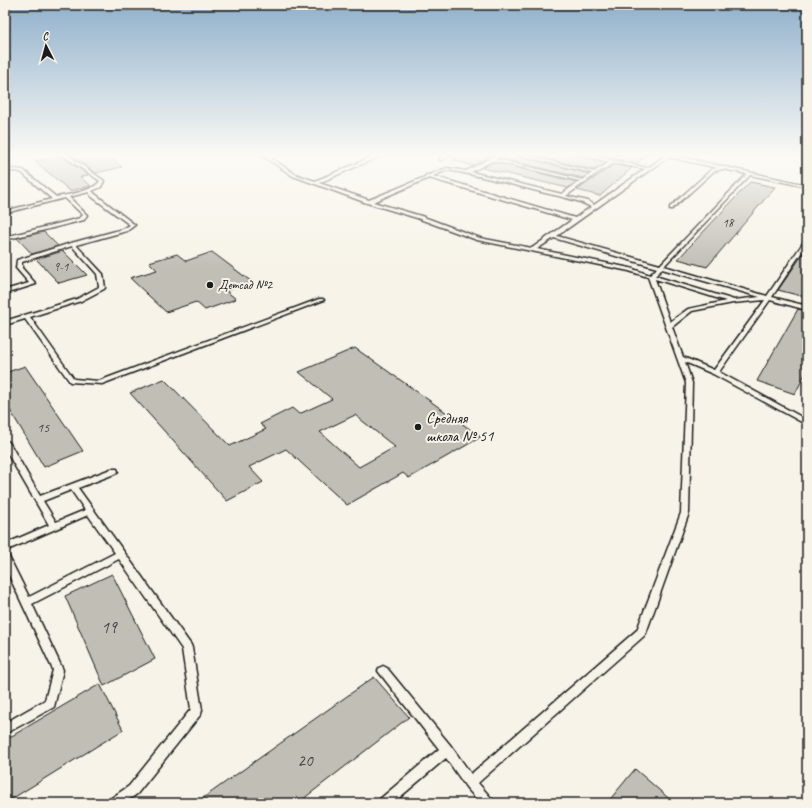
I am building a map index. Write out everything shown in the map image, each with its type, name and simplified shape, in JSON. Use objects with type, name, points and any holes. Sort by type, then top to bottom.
[{"type":"lane","points":[[47,192],[55,198]]},
{"type":"lane","points":[[5,212],[83,192]]},
{"type":"lane","points":[[5,292],[33,284],[19,268],[19,261],[125,230],[133,225],[91,192]]},
{"type":"lane","points":[[340,192],[419,217],[480,239],[630,270],[734,302]]},
{"type":"lane","points":[[369,202],[392,192]]},
{"type":"lane","points":[[481,192],[577,220]]},
{"type":"lane","points":[[546,192],[586,202],[595,207]]},
{"type":"lane","points":[[563,196],[569,192]]},
{"type":"lane","points":[[533,250],[617,192]]},
{"type":"lane","points":[[672,208],[689,192]]},
{"type":"lane","points":[[651,277],[732,192]]},
{"type":"lane","points":[[5,239],[82,219],[85,215],[66,196]]},
{"type":"lane","points":[[553,236],[807,308]]},
{"type":"lane","points":[[715,373],[769,298],[807,240]]},
{"type":"lane","points":[[5,323],[79,300],[102,288],[100,274],[73,244]]},
{"type":"lane","points":[[470,783],[641,633],[685,513],[690,383],[651,277]]},
{"type":"lane","points":[[669,326],[690,310],[734,302],[769,298]]},
{"type":"lane","points":[[26,316],[72,381],[100,383],[321,300]]},
{"type":"lane","points":[[680,358],[715,373],[807,423]]},
{"type":"lane","points":[[5,442],[54,527]]},
{"type":"lane","points":[[38,500],[114,471]]},
{"type":"lane","points":[[73,487],[187,648],[197,710],[133,790],[114,803]]},
{"type":"lane","points":[[5,548],[90,511]]},
{"type":"lane","points":[[26,603],[120,554]]},
{"type":"lane","points":[[5,557],[58,670],[50,703],[5,728]]},
{"type":"lane","points":[[383,671],[447,750],[470,783],[488,803]]},
{"type":"lane","points":[[384,803],[447,750]]},
{"type":"building","points":[[584,192],[605,192],[600,196]]},
{"type":"building","points":[[741,192],[771,192],[707,267],[678,259]]},
{"type":"building","points":[[44,232],[58,246],[32,254],[17,238]]},
{"type":"building","points":[[807,248],[807,304],[802,303],[805,297],[778,290]]},
{"type":"building","points":[[63,251],[87,275],[59,283],[36,259]]},
{"type":"building","name":"Детсад №2","points":[[212,252],[252,282],[226,291],[236,299],[205,310],[196,302],[166,312],[130,278],[157,270],[149,262],[177,254],[186,261]]},
{"type":"building","points":[[798,309],[807,311],[807,370],[795,394],[757,381]]},
{"type":"building","name":"Средняя школа № 51","points":[[355,348],[481,437],[409,478],[403,473],[347,505],[286,449],[249,467],[263,482],[227,501],[130,393],[164,379],[230,446],[266,429],[260,424],[292,408],[299,414],[332,399],[299,372]],"holes":[[[355,415],[395,447],[359,467],[320,432]]]},
{"type":"building","points":[[25,366],[83,451],[44,467],[5,402],[5,373]]},
{"type":"building","points":[[112,574],[155,659],[104,686],[65,596]]},
{"type":"building","points":[[374,677],[409,717],[298,803],[196,803]]},
{"type":"building","points":[[100,684],[123,730],[5,803],[5,740]]},
{"type":"building","points":[[635,769],[674,803],[607,803]]},
{"type":"place","name":"Детсад №2","points":[[210,285]]},
{"type":"place","name":"Средняя школа № 51","points":[[418,427]]}]
